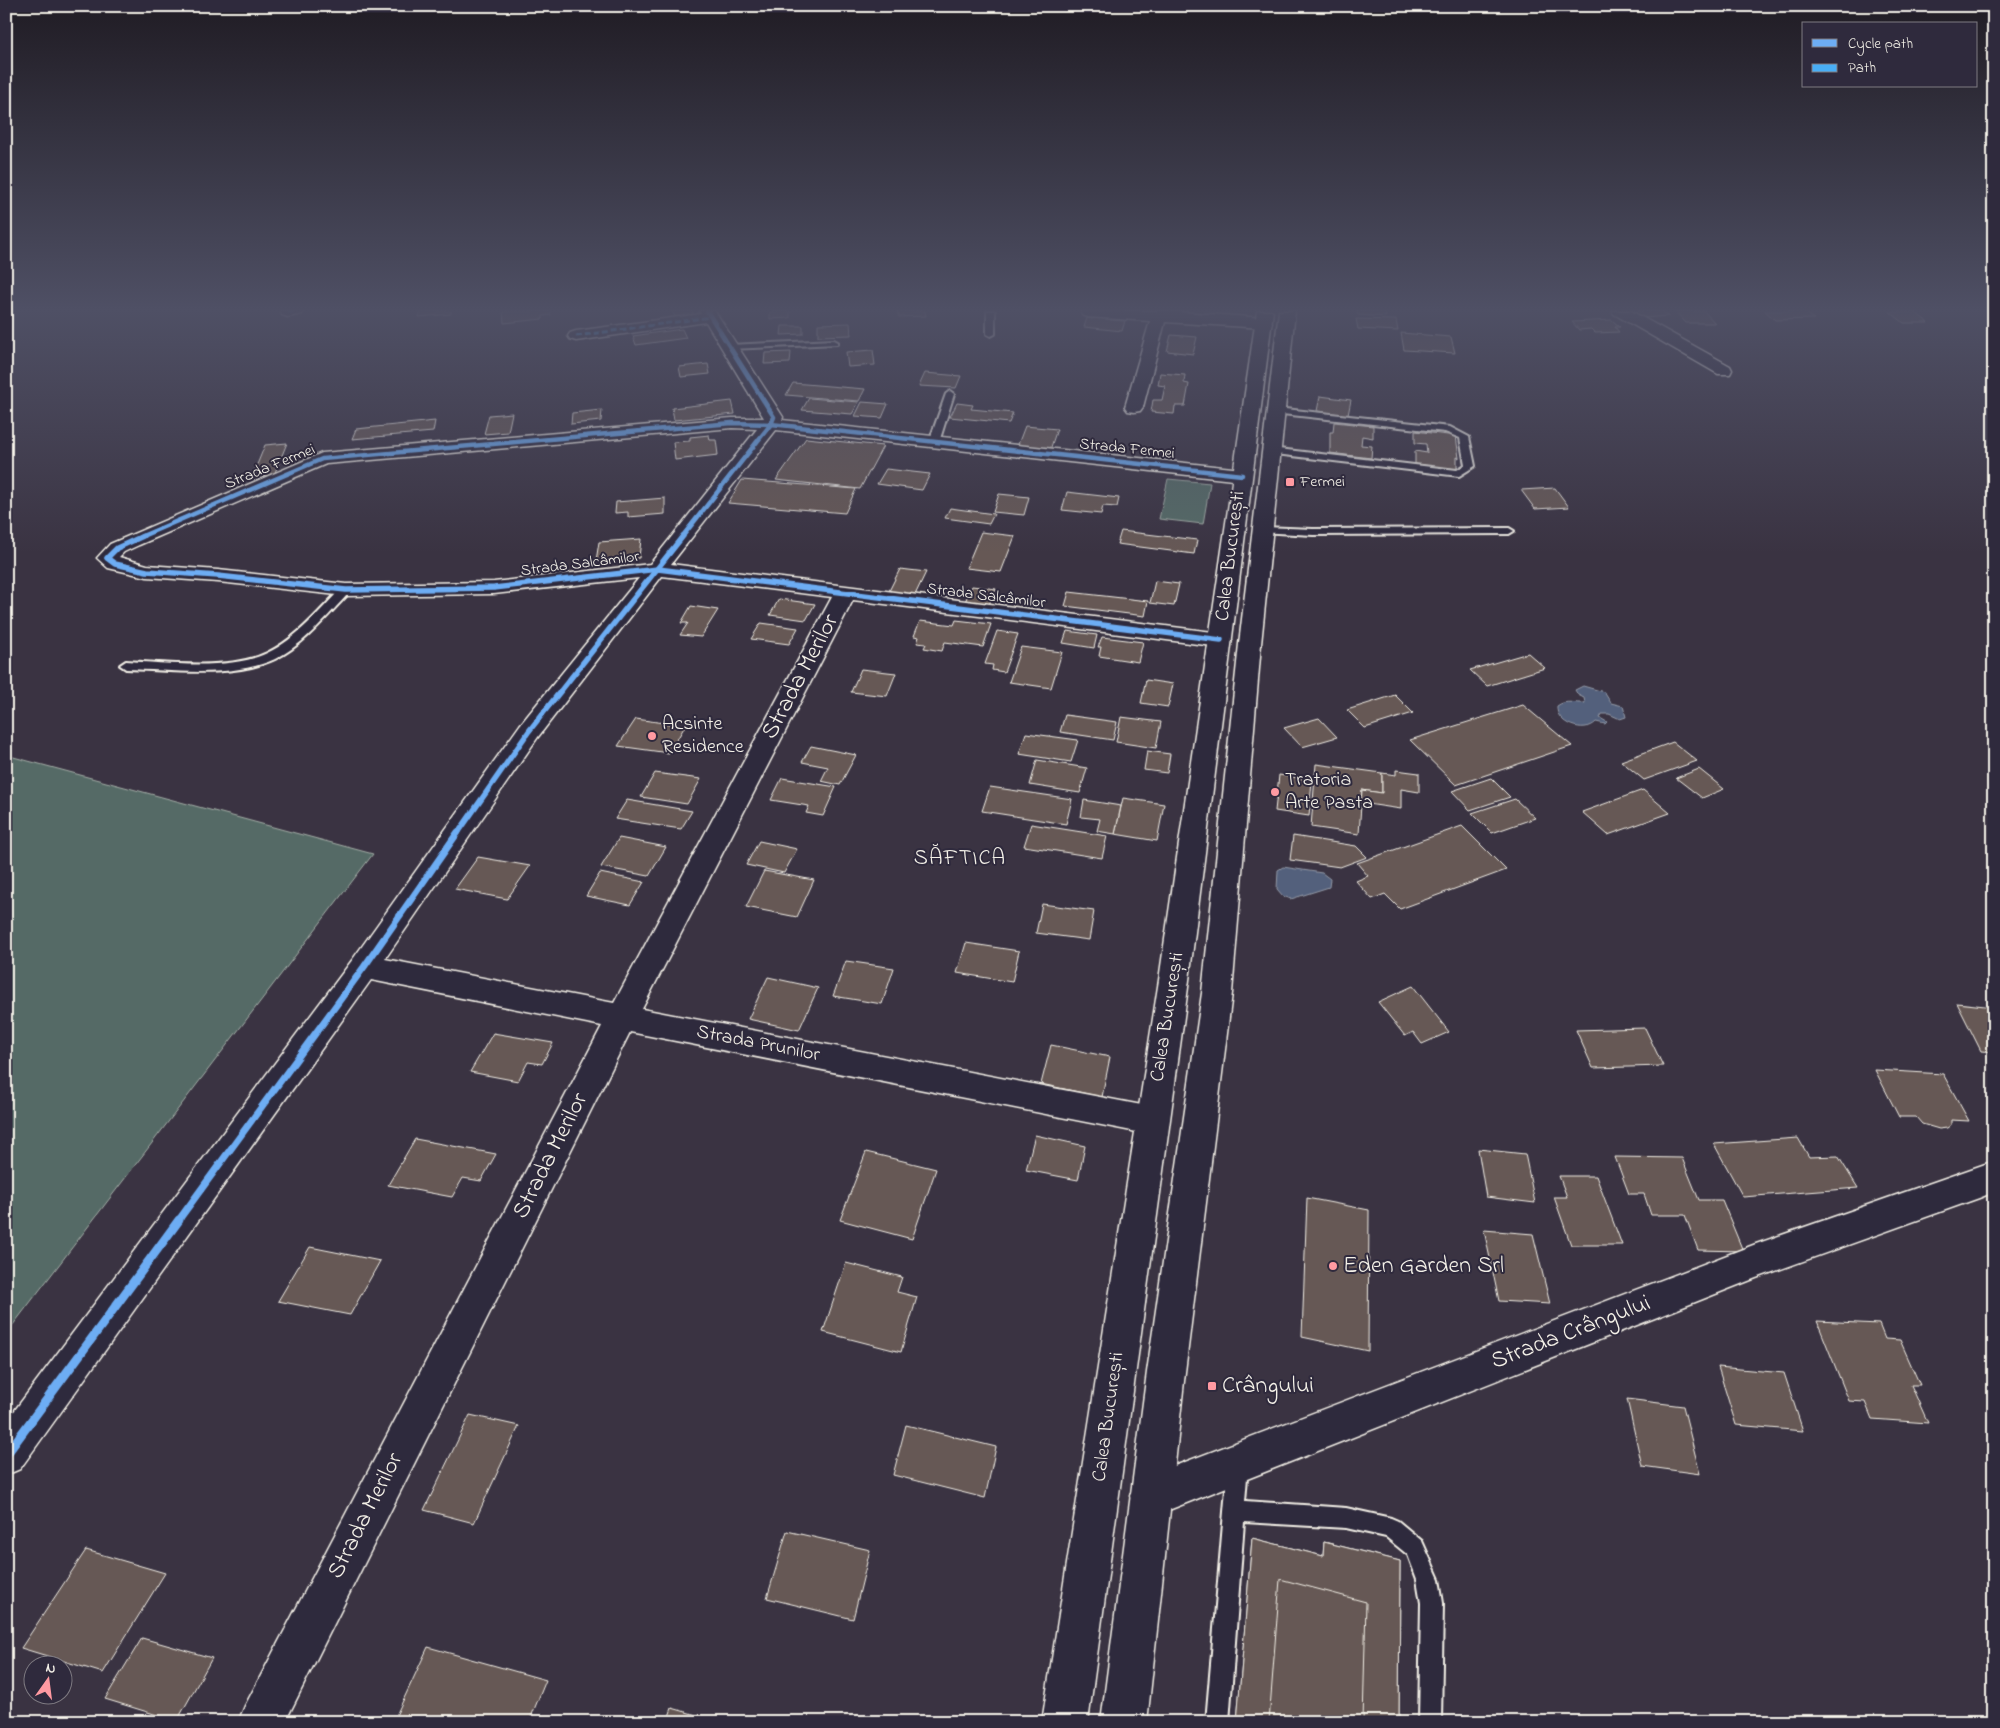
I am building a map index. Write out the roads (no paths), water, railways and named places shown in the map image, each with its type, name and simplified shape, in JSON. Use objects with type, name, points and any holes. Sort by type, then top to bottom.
[{"type":"main road","points":[[6,1455],[364,967],[529,731],[771,424],[774,417],[758,392]]},
{"type":"main road","points":[[1134,407],[1138,392]]},
{"type":"main road","name":"Calea București","points":[[1065,1722],[1174,980],[1242,475],[1258,392]]},
{"type":"main road","name":"Calea București","points":[[1124,1722],[1166,1372],[1217,993],[1232,820],[1270,451],[1276,411],[1275,392]]},
{"type":"main road","name":"Strada Fermei","points":[[117,548],[322,459],[732,423],[771,424],[1242,475]]},
{"type":"main road","name":"Strada Salcâmilor","points":[[117,548],[107,558],[115,564],[147,571],[218,576],[346,590],[494,588],[658,569],[1220,640]]},
{"type":"main road","name":"Strada Merilor","points":[[261,1722],[622,1017],[846,592]]},
{"type":"main road","name":"Strada Prunilor","points":[[364,967],[1152,1121]]},
{"type":"main road","name":"Strada Crângului","points":[[1151,1496],[1747,1264],[1994,1176]]},
{"type":"lane","points":[[934,442],[950,394]]},
{"type":"lane","points":[[1270,451],[1459,473],[1470,466],[1464,437],[1447,429],[1276,411]]},
{"type":"lane","points":[[1262,530],[1313,532],[1509,531]]},
{"type":"lane","points":[[126,665],[239,666],[270,657],[291,643],[346,590]]},
{"type":"lane","points":[[1217,1722],[1238,1462]]},
{"type":"lane","points":[[1234,1511],[1346,1518],[1391,1528],[1415,1548],[1428,1579],[1432,1603],[1430,1722]]},
{"type":"water","points":[[1583,686],[1604,692],[1611,703],[1623,706],[1626,717],[1620,719],[1609,714],[1602,714],[1600,718],[1607,722],[1605,724],[1596,722],[1585,727],[1578,727],[1566,722],[1561,718],[1557,706],[1567,702],[1585,703],[1584,698],[1578,695],[1575,690]]},
{"type":"water","points":[[1283,867],[1322,873],[1330,879],[1329,887],[1291,899],[1283,896],[1277,889],[1278,870]]},
{"type":"place","name":"Fermei","points":[[1290,482]]},
{"type":"place","name":"Acsinte Residence","points":[[652,736]]},
{"type":"place","name":"Tratoria Arte Pasta","points":[[1275,792]]},
{"type":"place","name":"Eden Garden Srl","points":[[1333,1266]]},
{"type":"place","name":"Crângului","points":[[1212,1386]]},
{"type":"district","name":"SĂFTICA","points":[[960,859]]}]
